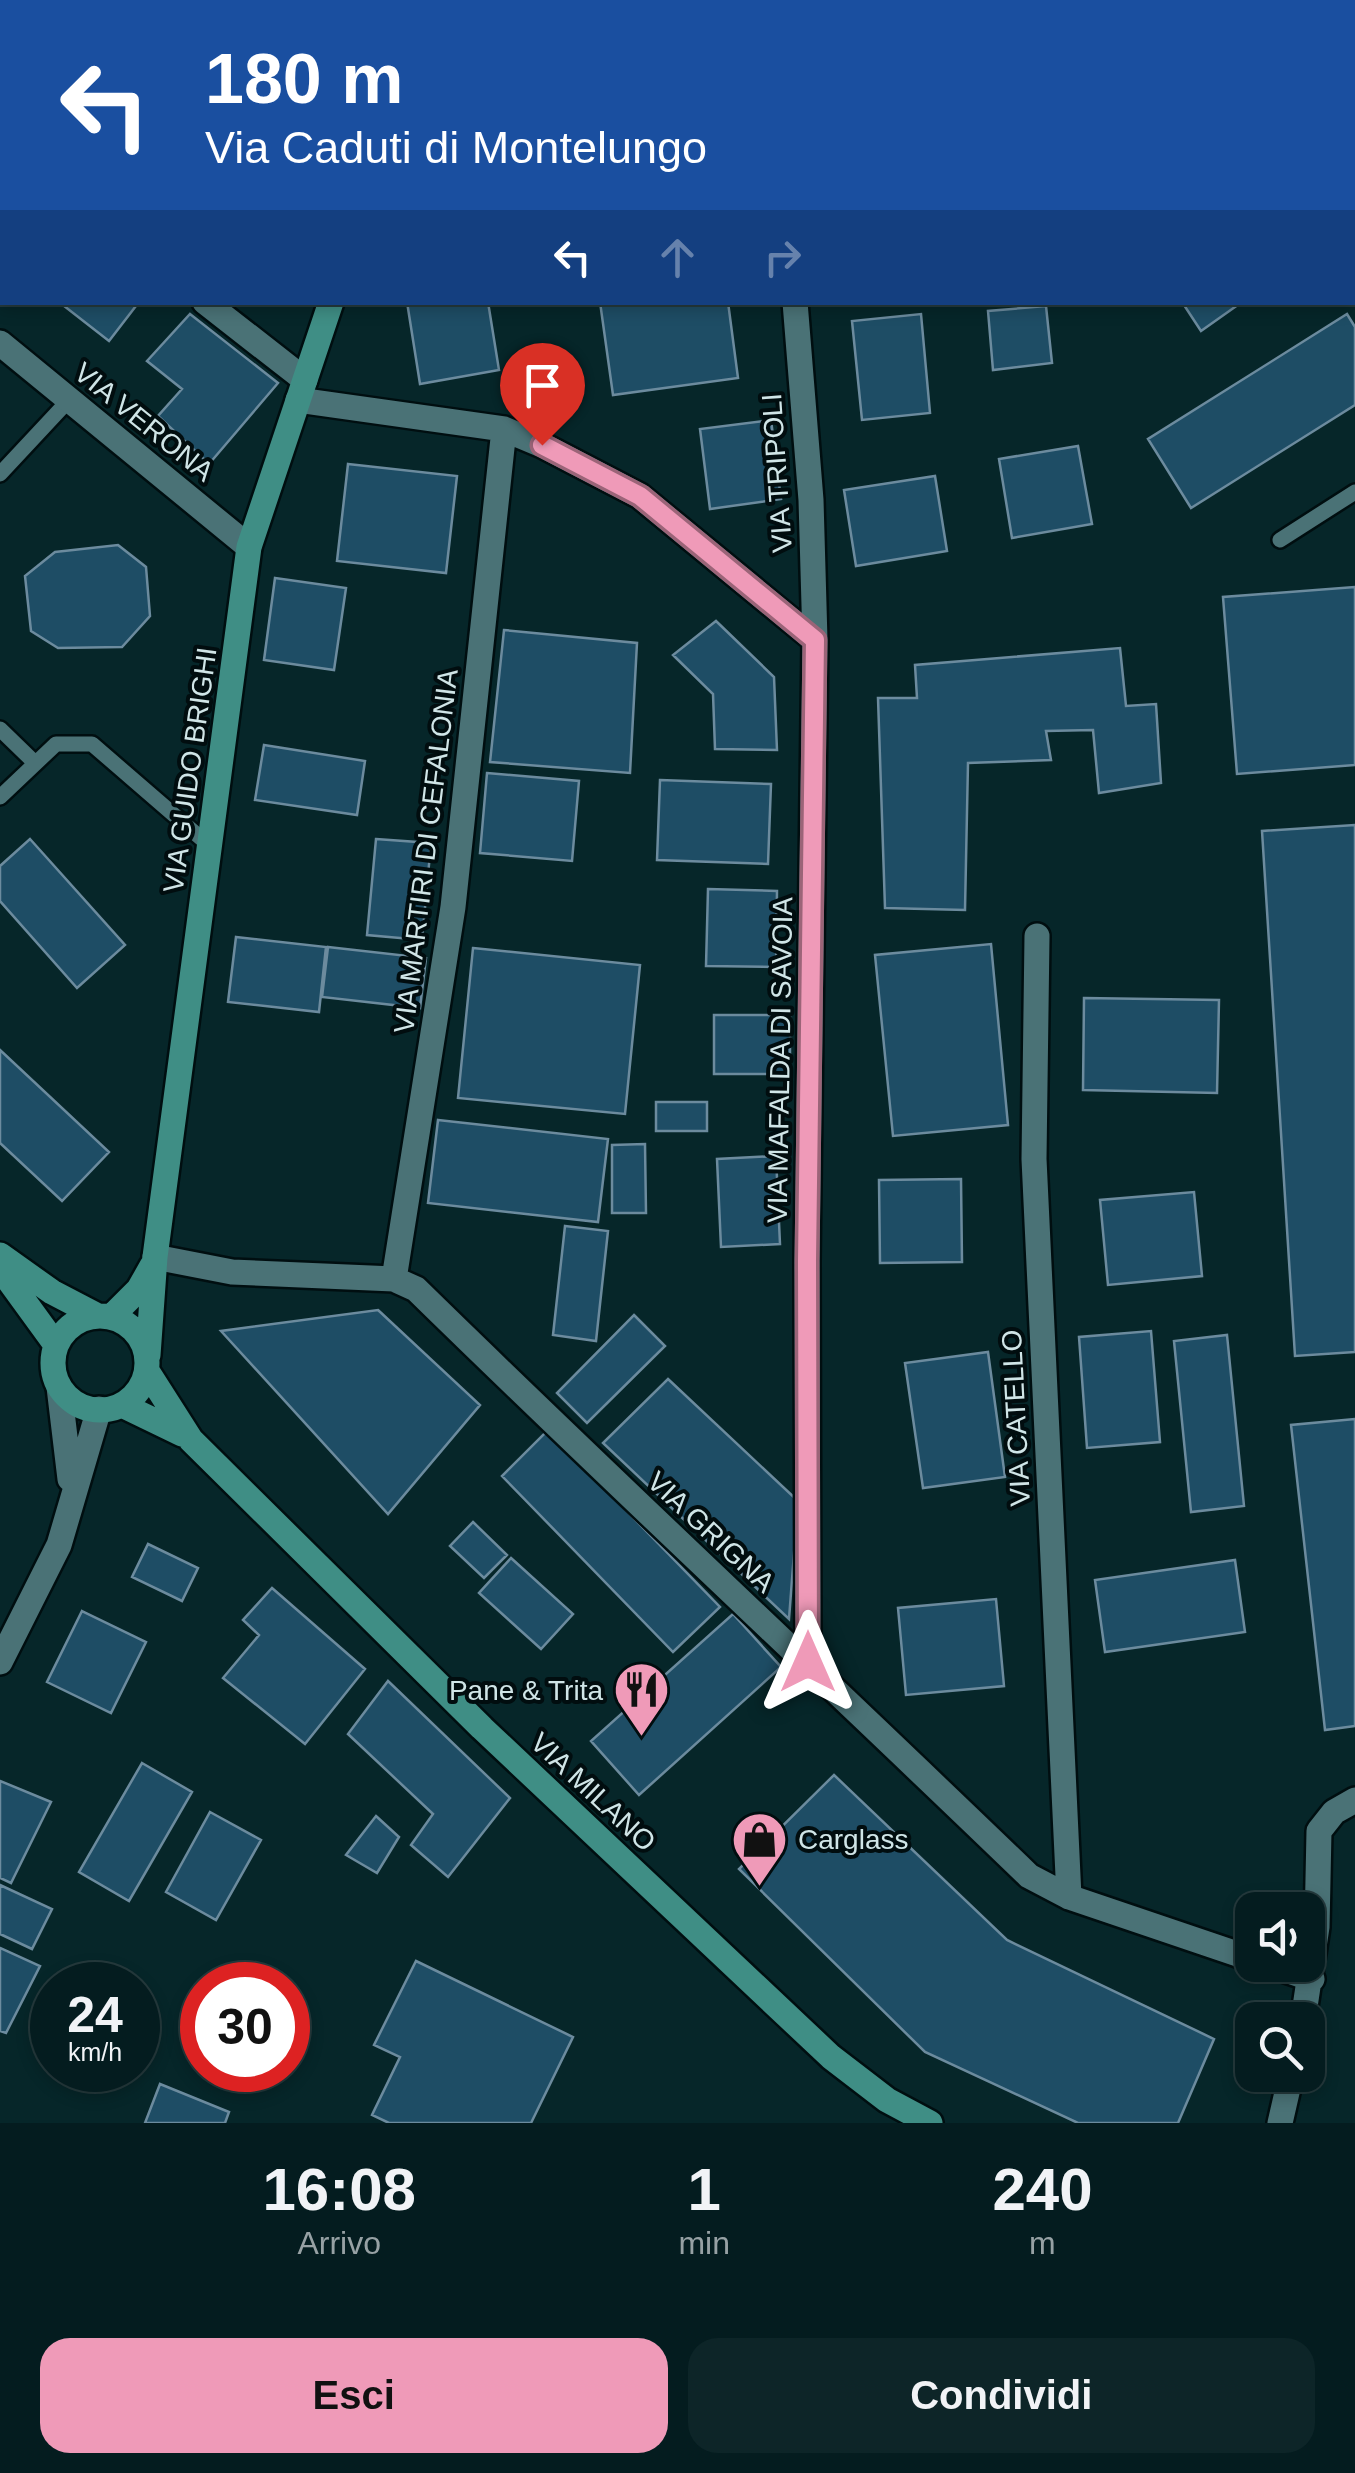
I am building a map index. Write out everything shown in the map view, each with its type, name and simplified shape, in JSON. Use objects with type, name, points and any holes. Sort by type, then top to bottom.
[{"type":"main road","name":"VIA GUIDO BRIGHI","points":[[147,1363],[156,1257],[250,547],[330,305]]},
{"type":"main road","points":[[0,1255],[52,1292],[104,1316],[134,1330],[147,1363],[134,1396],[110,1407],[78,1404],[59,1388],[53,1360],[56,1345],[76,1322],[104,1316]]},
{"type":"main road","name":"VIA GUIDO BRIGHI","points":[[104,1316],[139,1289],[156,1257]]},
{"type":"main road","points":[[0,1268],[24,1295],[56,1345]]},
{"type":"main road","name":"VIA MILANO","points":[[147,1363],[191,1440]]},
{"type":"main road","name":"VIA MILANO","points":[[110,1407],[142,1412],[191,1440],[482,1728],[831,2057],[887,2100],[930,2123]]},
{"type":"street","points":[[208,305],[302,390],[504,429],[640,496],[815,640]]},
{"type":"street","name":"VIA TRIPOLI","points":[[795,305],[811,500],[815,640]]},
{"type":"street","name":"VIA VERONA","points":[[0,344],[250,547]]},
{"type":"street","name":"VIA MARTIRI DI CEFALONIA","points":[[394,1279],[454,907],[504,429]]},
{"type":"street","name":"VIA MAFALDA DI SAVOIA","points":[[808,1662],[807,1261],[815,640]]},
{"type":"street","name":"VIA CATELLO","points":[[1037,936],[1034,1158],[1069,1897]]},
{"type":"street","points":[[156,1257],[232,1272],[394,1279]]},
{"type":"street","name":"VIA GRIGNA","points":[[394,1279],[416,1289],[662,1531],[808,1662],[1029,1876],[1069,1897],[1235,1953]]},
{"type":"street","points":[[59,1388],[68,1442],[71,1508]]},
{"type":"street","points":[[0,1662],[41,1584],[110,1407]]},
{"type":"street","points":[[1316,1892],[1319,1832],[1334,1812],[1355,1800]]},
{"type":"street","points":[[1280,2123],[1287,2092]]},
{"type":"lane","points":[[0,474],[69,400]]},
{"type":"lane","points":[[1280,540],[1355,492]]},
{"type":"lane","points":[[0,730],[35,763]]},
{"type":"lane","points":[[0,797],[56,744],[92,744],[210,846]]},
{"type":"building","points":[[63,305],[137,305],[109,341]]},
{"type":"building","points":[[407,305],[488,305],[499,370],[420,384]]},
{"type":"building","points":[[600,305],[728,305],[738,378],[613,395]]},
{"type":"building","points":[[1184,305],[1238,305],[1201,331]]},
{"type":"building","points":[[1046,306],[1052,363],[993,370],[988,311]]},
{"type":"building","points":[[190,314],[278,383],[209,464],[158,416],[182,389],[147,361]]},
{"type":"building","points":[[921,314],[930,413],[862,420],[852,321]]},
{"type":"building","points":[[1347,314],[1355,327],[1355,405],[1191,508],[1148,439]]},
{"type":"building","points":[[771,420],[781,499],[710,509],[700,429]]},
{"type":"building","points":[[1078,446],[1092,524],[1012,538],[999,459]]},
{"type":"building","points":[[348,464],[457,476],[446,573],[337,561]]},
{"type":"building","points":[[935,476],[947,551],[856,566],[844,490]]},
{"type":"building","points":[[118,545],[146,567],[150,616],[122,647],[58,648],[31,631],[25,576],[55,552]]},
{"type":"building","points":[[275,578],[346,588],[334,670],[264,660]]},
{"type":"building","points":[[1355,587],[1355,765],[1237,774],[1223,597]]},
{"type":"building","points":[[716,621],[774,677],[777,750],[715,749],[713,694],[673,655]]},
{"type":"building","points":[[504,630],[637,643],[630,773],[490,762]]},
{"type":"building","points":[[1120,648],[1126,706],[1156,704],[1161,783],[1099,793],[1093,730],[1046,731],[1051,760],[968,763],[965,910],[885,908],[878,698],[917,698],[915,665]]},
{"type":"building","points":[[264,745],[365,761],[357,815],[255,800]]},
{"type":"building","points":[[487,773],[579,781],[572,861],[480,853]]},
{"type":"building","points":[[660,780],[771,784],[768,864],[657,860]]},
{"type":"building","points":[[1355,825],[1355,1352],[1295,1356],[1262,831]]},
{"type":"building","points":[[30,839],[125,945],[77,988],[0,901],[0,866]]},
{"type":"building","points":[[376,839],[431,843],[422,940],[367,935]]},
{"type":"building","points":[[708,889],[777,891],[776,967],[706,966]]},
{"type":"building","points":[[236,937],[326,947],[319,1012],[228,1002]]},
{"type":"building","points":[[991,944],[1008,1125],[893,1136],[875,955]]},
{"type":"building","points":[[328,947],[426,958],[420,1008],[322,997]]},
{"type":"building","points":[[473,948],[640,965],[625,1114],[458,1098]]},
{"type":"building","points":[[1084,998],[1219,1000],[1217,1093],[1083,1090]]},
{"type":"building","points":[[714,1015],[790,1015],[790,1074],[714,1074]]},
{"type":"building","points":[[0,1050],[109,1152],[62,1201],[0,1143]]},
{"type":"building","points":[[656,1102],[707,1102],[707,1131],[656,1131]]},
{"type":"building","points":[[438,1120],[608,1139],[598,1222],[428,1203]]},
{"type":"building","points":[[645,1144],[646,1213],[612,1213],[612,1145]]},
{"type":"building","points":[[776,1156],[780,1244],[721,1247],[717,1159]]},
{"type":"building","points":[[961,1179],[962,1262],[880,1263],[879,1180]]},
{"type":"building","points":[[1194,1192],[1202,1276],[1108,1285],[1100,1200]]},
{"type":"building","points":[[565,1226],[608,1231],[596,1341],[553,1335]]},
{"type":"building","points":[[378,1310],[480,1405],[388,1514],[221,1331]]},
{"type":"building","points":[[634,1315],[665,1346],[587,1423],[557,1393]]},
{"type":"building","points":[[1151,1331],[1160,1442],[1087,1448],[1079,1337]]},
{"type":"building","points":[[1227,1335],[1244,1506],[1191,1512],[1174,1341]]},
{"type":"building","points":[[988,1352],[1005,1477],[923,1488],[905,1363]]},
{"type":"building","points":[[668,1379],[798,1501],[789,1619],[603,1443]]},
{"type":"building","points":[[1355,1419],[1355,1726],[1325,1730],[1291,1425]]},
{"type":"building","points":[[548,1430],[720,1607],[673,1652],[502,1476]]},
{"type":"building","points":[[473,1522],[507,1555],[484,1578],[450,1546]]},
{"type":"building","points":[[148,1544],[198,1568],[182,1601],[132,1577]]},
{"type":"building","points":[[511,1558],[573,1614],[541,1649],[479,1593]]},
{"type":"building","points":[[1235,1560],[1245,1632],[1105,1652],[1095,1580]]},
{"type":"building","points":[[272,1588],[365,1669],[305,1744],[223,1678],[259,1635],[243,1620]]},
{"type":"building","points":[[996,1599],[1004,1686],[906,1695],[898,1608]]},
{"type":"building","points":[[82,1611],[146,1642],[111,1713],[47,1682]]},
{"type":"building","points":[[733,1614],[781,1667],[639,1795],[591,1741]]},
{"type":"building","points":[[388,1681],[510,1798],[448,1877],[411,1845],[433,1814],[348,1734]]},
{"type":"building","points":[[142,1763],[192,1792],[129,1901],[79,1872]]},
{"type":"building","points":[[834,1775],[1007,1940],[1214,2039],[1178,2123],[1078,2123],[925,2052],[739,1869]]},
{"type":"building","points":[[0,1781],[51,1802],[11,1883],[0,1878]]},
{"type":"building","points":[[210,1812],[261,1840],[216,1920],[166,1892]]},
{"type":"building","points":[[376,1816],[399,1837],[377,1873],[346,1855]]},
{"type":"building","points":[[0,1885],[52,1909],[32,1949],[0,1934]]},
{"type":"building","points":[[0,1948],[31,1962],[30,1986],[6,2033],[0,2031]]},
{"type":"building","points":[[416,1961],[573,2037],[531,2123],[389,2123],[372,2115],[400,2057],[374,2045]]},
{"type":"building","points":[[160,2084],[229,2112],[225,2123],[145,2123]]},
{"type":"place","name":"Pane & Trita","points":[[642,1739]]},
{"type":"place","name":"Carglass","points":[[759,1888]]},
{"type":"route","points":[[542,445],[640,496],[815,640],[807,1261],[808,1662]]}]
